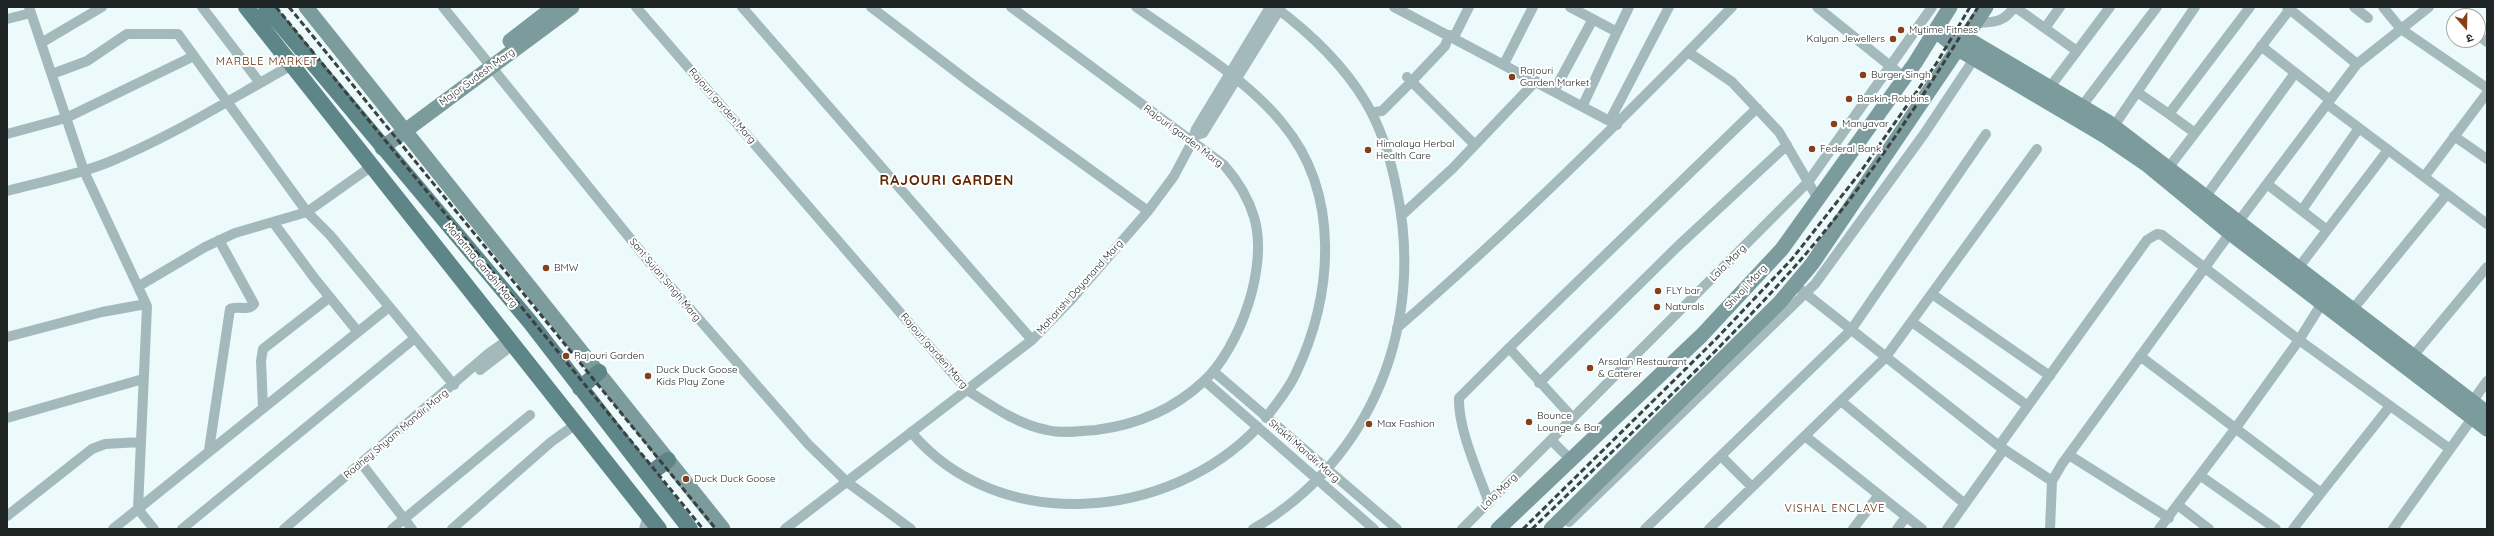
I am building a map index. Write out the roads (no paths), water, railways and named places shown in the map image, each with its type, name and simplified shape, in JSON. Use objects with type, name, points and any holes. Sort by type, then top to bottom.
[{"type":"main road","points":[[246,7],[576,424],[646,522],[659,529]]},
{"type":"main road","name":"Mahatma Gandhi Marg","points":[[266,7],[379,144],[530,322],[690,529]]},
{"type":"main road","points":[[580,388],[599,372]]},
{"type":"main road","points":[[648,475],[668,460]]},
{"type":"street","points":[[41,43],[102,7]]},
{"type":"street","points":[[202,7],[260,83]]},
{"type":"street","points":[[306,7],[724,529]]},
{"type":"street","name":"Sant Sujan Singh Marg","points":[[443,7],[656,269],[808,444],[847,482],[911,529]]},
{"type":"street","name":"Major Sudesh Marg","points":[[379,144],[489,63],[572,7]]},
{"type":"street","name":"Rajouri garden Marg","points":[[636,7],[967,390],[1001,412],[1024,423],[1048,431],[1076,432],[1104,429],[1149,417],[1176,402],[1205,381],[1222,359],[1244,318],[1256,274],[1258,240],[1254,218],[1235,178],[1224,166],[1193,139],[1011,7]]},
{"type":"street","points":[[742,7],[1032,340]]},
{"type":"street","points":[[871,7],[972,84],[1148,211]]},
{"type":"street","points":[[1136,7],[1262,101],[1284,124],[1305,157],[1318,193],[1326,230],[1321,302],[1310,343],[1296,374],[1266,418]]},
{"type":"street","points":[[1394,7],[1405,9],[1449,38],[1504,64],[1614,122]]},
{"type":"street","points":[[1374,113],[1382,111],[1409,79],[1445,46],[1469,7]]},
{"type":"street","points":[[1504,64],[1533,7]]},
{"type":"street","points":[[1570,7],[1617,32]]},
{"type":"street","points":[[1583,105],[1630,7]]},
{"type":"street","points":[[1614,122],[1669,7]]},
{"type":"street","points":[[1397,328],[1444,287],[1688,52],[1732,7]]},
{"type":"street","points":[[1817,7],[1905,78]]},
{"type":"street","name":"Lala Marg","points":[[1462,529],[1808,182],[1932,7]]},
{"type":"street","name":"Shivaji Marg","points":[[1498,529],[1702,335],[1782,249],[1905,78],[1950,7]]},
{"type":"street","points":[[1550,529],[1780,302],[1800,289],[1812,264],[1986,7]]},
{"type":"street","points":[[1976,23],[2000,22],[2009,15],[2015,7],[2077,50]]},
{"type":"street","points":[[2045,28],[2060,7]]},
{"type":"street","points":[[2050,87],[2110,7]]},
{"type":"street","points":[[2082,106],[2157,7]]},
{"type":"street","points":[[2114,126],[2195,7]]},
{"type":"street","points":[[2168,114],[2250,7]]},
{"type":"street","points":[[2354,7],[2368,18]]},
{"type":"street","points":[[2383,7],[2401,29],[2487,88]]},
{"type":"street","points":[[2050,529],[2052,481],[2140,356],[2357,64],[2429,7]]},
{"type":"street","points":[[1253,529],[1286,508],[1327,471],[1347,446],[1383,382],[1397,328],[1404,264],[1402,215],[1391,161],[1374,113],[1336,61],[1276,8]]},
{"type":"street","name":"Maharishi Dayanand Marg","points":[[785,529],[1032,340],[1071,300],[1148,211],[1174,176],[1193,139],[1196,129],[1233,78],[1276,8]]},
{"type":"street","points":[[2169,168],[2288,8],[2357,64]]},
{"type":"street","name":"Major Sudesh Marg","points":[[489,63],[549,9]]},
{"type":"street","points":[[7,19],[30,10],[84,171],[139,286],[146,304],[138,509],[154,529]]},
{"type":"street","points":[[1554,91],[1592,19]]},
{"type":"street","points":[[1922,20],[1936,31],[2050,87],[2114,126],[2206,196],[2235,227],[2322,303],[2487,429]]},
{"type":"street","points":[[52,74],[87,61],[127,34],[178,34],[229,101],[307,212],[330,235],[454,385]]},
{"type":"street","points":[[1962,43],[1974,59],[2105,136],[2235,227],[2298,267],[2487,413]]},
{"type":"street","points":[[2261,46],[2296,73],[2359,128],[2487,224]]},
{"type":"street","points":[[1688,52],[1732,82],[1779,132],[1818,199]]},
{"type":"street","points":[[7,134],[66,118],[194,56]]},
{"type":"street","points":[[1561,529],[1800,289],[1839,254],[1974,59]]},
{"type":"street","points":[[7,190],[84,171],[138,149],[229,101],[292,65]]},
{"type":"street","points":[[2206,196],[2296,73]]},
{"type":"street","points":[[1409,79],[1475,145]]},
{"type":"street","points":[[1402,215],[1475,145],[1536,81]]},
{"type":"street","points":[[2136,92],[2195,132]]},
{"type":"street","points":[[2424,177],[2487,93]]},
{"type":"street","points":[[1489,503],[1469,446],[1459,407],[1459,398],[1757,108]]},
{"type":"street","points":[[2302,210],[2359,128]]},
{"type":"street","points":[[1646,529],[1851,330],[1986,134]]},
{"type":"street","points":[[2454,136],[2487,159]]},
{"type":"street","points":[[1539,383],[1677,247],[1787,145]]},
{"type":"street","points":[[1709,529],[1885,358],[2037,149]]},
{"type":"street","points":[[2298,267],[2388,150]]},
{"type":"street","points":[[139,286],[235,232],[307,212],[372,166]]},
{"type":"street","points":[[2267,184],[2327,230]]},
{"type":"street","points":[[2353,309],[2447,194]]},
{"type":"street","points":[[273,222],[358,332]]},
{"type":"street","points":[[1948,529],[2028,406],[2147,240],[2158,234],[2162,235],[2206,268],[2299,340],[2450,449]]},
{"type":"street","points":[[209,450],[229,312],[232,307],[248,308],[254,304],[252,296],[219,240]]},
{"type":"street","points":[[2413,356],[2487,267]]},
{"type":"street","points":[[1800,289],[1885,358],[2002,448],[2052,481]]},
{"type":"street","points":[[1932,294],[2050,376]]},
{"type":"street","points":[[263,407],[261,361],[263,348],[330,297]]},
{"type":"street","points":[[2159,529],[2179,506],[2235,429],[2299,340],[2322,303]]},
{"type":"street","points":[[7,337],[102,312],[146,304]]},
{"type":"street","points":[[113,529],[209,450],[389,307]]},
{"type":"street","points":[[1912,322],[2028,406]]},
{"type":"street","points":[[182,529],[415,338]]},
{"type":"street","name":"Radhey Shyam Mandir Marg","points":[[292,529],[489,353],[511,342]]},
{"type":"street","name":"Radhey Shyam Mandir Marg","points":[[284,529],[511,342]]},
{"type":"street","points":[[1509,348],[1539,383],[1573,418]]},
{"type":"street","points":[[2140,356],[2321,493]]},
{"type":"street","name":"Shakti Mandir Marg","points":[[1213,371],[1327,471],[1397,529]]},
{"type":"street","points":[[7,418],[143,379]]},
{"type":"street","points":[[1205,381],[1374,529]]},
{"type":"street","points":[[2472,402],[2487,381]]},
{"type":"street","points":[[1841,401],[1965,504]]},
{"type":"street","points":[[2293,529],[2390,406]]},
{"type":"street","points":[[392,529],[530,415]]},
{"type":"street","points":[[2393,529],[2472,417]]},
{"type":"street","points":[[452,529],[551,442],[576,424]]},
{"type":"street","points":[[911,432],[928,450],[955,470],[997,493],[1031,501],[1073,503],[1111,501],[1147,493],[1187,480],[1220,461],[1258,427]]},
{"type":"street","points":[[1805,436],[1878,496],[1922,529]]},
{"type":"street","points":[[1551,440],[1571,460]]},
{"type":"street","points":[[7,516],[92,449],[105,444],[141,442]]},
{"type":"street","points":[[2069,455],[2169,518]]},
{"type":"street","points":[[1721,456],[1752,488]]},
{"type":"street","points":[[362,465],[412,529]]},
{"type":"street","points":[[2201,476],[2274,528]]},
{"type":"street","points":[[1853,529],[1878,496]]},
{"type":"street","points":[[2179,506],[2209,529]]},
{"type":"street","points":[[1897,529],[1906,517]]},
{"type":"railway","points":[[276,7],[703,529]]},
{"type":"railway","points":[[289,7],[716,529]]},
{"type":"railway","points":[[1523,529],[1716,339],[1792,259],[1859,174],[1936,64],[1970,7]]},
{"type":"railway","points":[[1532,529],[1733,333],[1822,235],[1893,140],[1937,74],[1978,7]]},
{"type":"place","name":"Mytime Fitness","points":[[1901,30]]},
{"type":"place","name":"Kalyan Jewellers","points":[[1893,39]]},
{"type":"place","name":"Burger Singh","points":[[1863,75]]},
{"type":"place","name":"Rajouri Garden Market","points":[[1512,77]]},
{"type":"place","name":"Baskin-Robbins","points":[[1849,99]]},
{"type":"place","name":"Manyavar","points":[[1834,124]]},
{"type":"place","name":"Federal Bank","points":[[1812,149]]},
{"type":"place","name":"Himalaya Herbal Health Care","points":[[1368,150]]},
{"type":"place","name":"BMW","points":[[546,268]]},
{"type":"place","name":"FLY bar","points":[[1658,291]]},
{"type":"place","name":"Naturals","points":[[1657,307]]},
{"type":"place","name":"Rajouri Garden","points":[[566,356]]},
{"type":"place","name":"Arsalan Restaurant & Caterer","points":[[1590,368]]},
{"type":"place","name":"Duck Duck Goose Kids Play Zone","points":[[648,376]]},
{"type":"place","name":"Bounce Lounge & Bar","points":[[1529,422]]},
{"type":"place","name":"Max Fashion","points":[[1369,424]]},
{"type":"place","name":"Duck Duck Goose","points":[[686,479]]},
{"type":"district","name":"MARBLE MARKET","points":[[267,62]]},
{"type":"district","name":"RAJOURI GARDEN","points":[[947,181]]},
{"type":"district","name":"VISHAL ENCLAVE","points":[[1835,509]]}]
